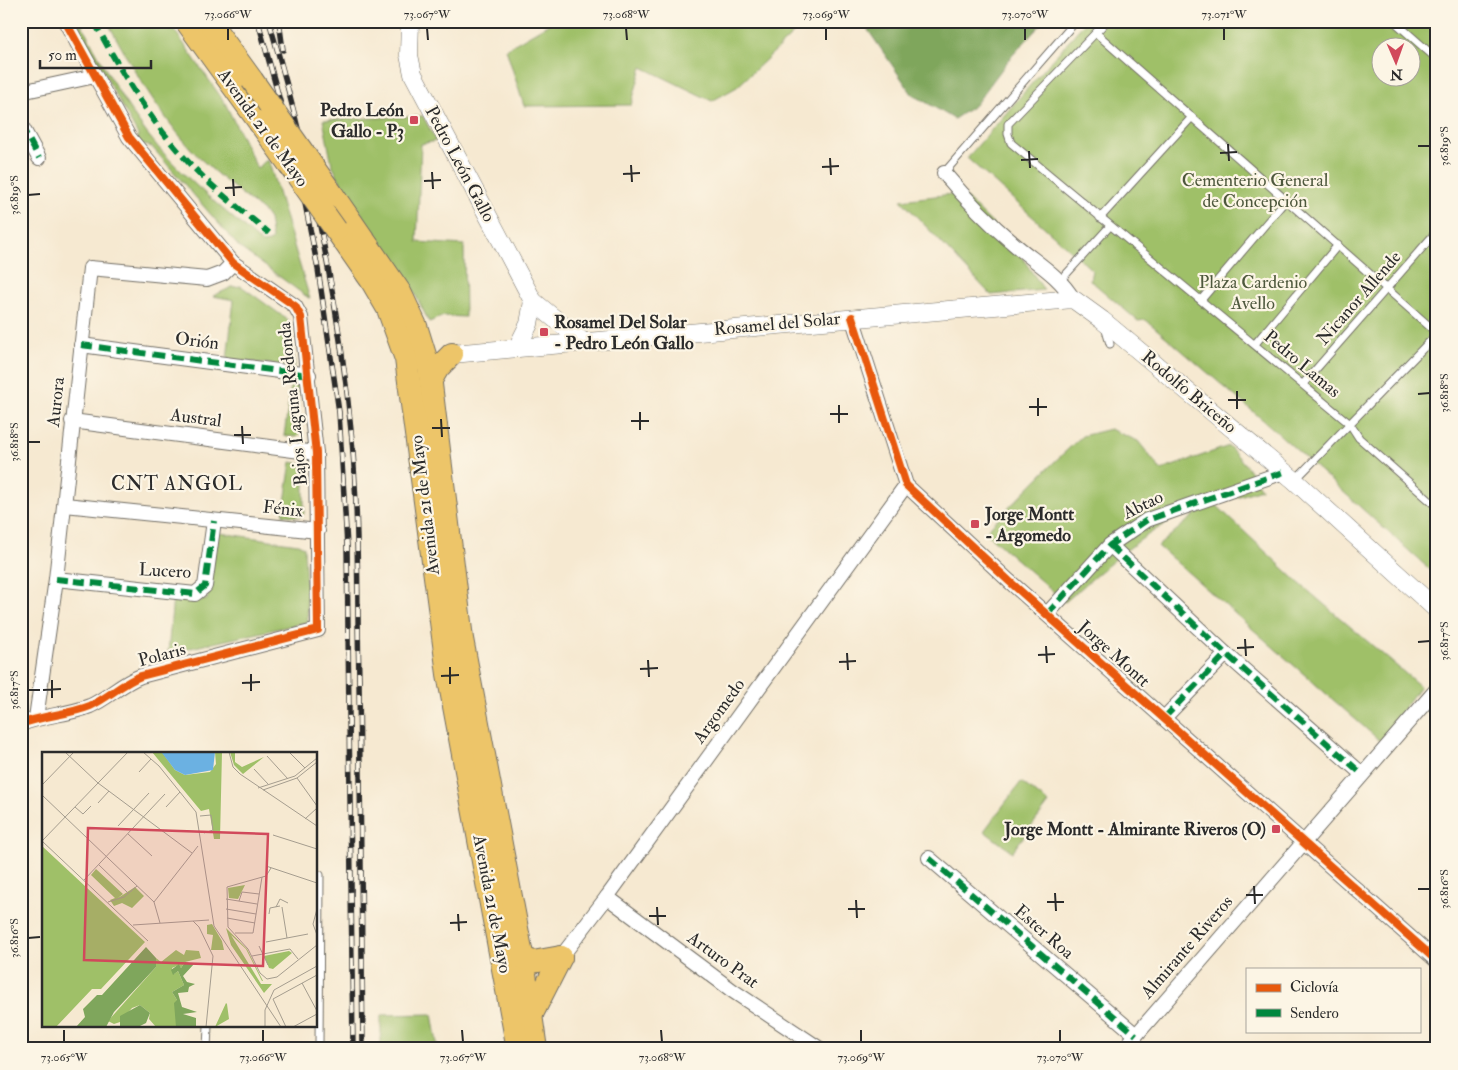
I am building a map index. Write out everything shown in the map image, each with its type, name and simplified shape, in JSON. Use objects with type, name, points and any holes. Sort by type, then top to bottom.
[{"type":"main road","name":"Avenida 21 de Mayo","points":[[186,21],[371,280],[388,309],[406,359],[448,674],[518,1049]]},
{"type":"main road","name":"Avenida 21 de Mayo","points":[[209,21],[334,194],[400,292],[422,343],[431,380],[460,621],[523,960],[536,1049]]},
{"type":"main road","points":[[422,343],[436,351],[452,354]]},
{"type":"main road","points":[[431,380],[438,368],[452,354]]},
{"type":"main road","points":[[498,939],[511,953],[523,960],[540,962],[561,957]]},
{"type":"main road","points":[[531,1016],[561,957]]},
{"type":"street","name":"Bajos Laguna Redonda","points":[[65,21],[130,137],[234,263],[295,306],[301,316],[309,375],[316,453],[318,630]]},
{"type":"street","name":"Pedro León Gallo","points":[[410,21],[409,55],[413,74],[533,301],[582,341]]},
{"type":"street","points":[[21,92],[95,76]]},
{"type":"street","points":[[21,125],[39,158]]},
{"type":"street","name":"Rodolfo Briceño","points":[[944,173],[961,193],[1013,244],[1060,281],[1073,299],[1102,320],[1214,421],[1289,476],[1437,610]]},
{"type":"street","name":"Aurora","points":[[36,718],[65,505],[72,421],[90,268],[207,279],[223,273],[234,263]]},
{"type":"street","name":"Rosamel del Solar","points":[[452,354],[852,317],[1073,299]]},
{"type":"street","points":[[517,348],[529,324],[533,301]]},
{"type":"street","name":"Jorge Montt","points":[[852,317],[906,485],[1047,614],[1437,961]]},
{"type":"street","name":"Orión","points":[[81,345],[309,375]]},
{"type":"street","name":"Austral","points":[[72,421],[316,453]]},
{"type":"street","name":"Abtao","points":[[1047,614],[1110,545],[1147,520],[1289,476]]},
{"type":"street","name":"Argomedo","points":[[561,957],[607,897],[906,485]]},
{"type":"street","name":"Fénix","points":[[65,505],[318,531]]},
{"type":"street","name":"Lucero","points":[[56,579],[195,594],[205,586],[214,521]]},
{"type":"street","points":[[1110,545],[1226,654],[1362,774]]},
{"type":"street","name":"Polaris","points":[[21,724],[36,718],[90,706],[118,686],[141,676],[318,630]]},
{"type":"street","points":[[1164,718],[1226,654]]},
{"type":"street","name":"Almirante Riveros","points":[[1124,1049],[1437,689]]},
{"type":"street","name":"Ester Roa","points":[[929,858],[1136,1035]]},
{"type":"street","name":"Arturo Prat","points":[[607,897],[733,992],[820,1049]]},
{"type":"lane","points":[[944,173],[1076,21]]},
{"type":"lane","points":[[1107,21],[1096,33],[1437,333],[1350,424],[1312,460],[1289,476]]},
{"type":"lane","points":[[1395,22],[1437,59]]},
{"type":"lane","name":"Pedro Lamas","points":[[1096,33],[1008,124],[1008,134],[1011,143],[1350,424],[1360,438],[1437,507]]},
{"type":"lane","points":[[1100,218],[1192,117]]},
{"type":"lane","points":[[1201,300],[1286,200]]},
{"type":"lane","points":[[1060,281],[1110,226]]},
{"type":"lane","name":"Nicanor Allende","points":[[1303,384],[1437,231]]},
{"type":"lane","points":[[1255,344],[1338,245]]},
{"type":"lane","points":[[1102,320],[1110,344]]},
{"type":"lane","points":[[318,875],[320,875],[319,1049]]},
{"type":"lane","points":[[207,1049],[208,1028]]},
{"type":"green space","points":[[75,21],[80,21],[125,102],[158,147],[195,185],[262,243],[270,242],[272,239],[269,219],[264,212],[226,182],[191,149],[145,88],[107,21],[168,21],[225,103],[257,168],[268,159],[310,299],[239,247],[152,147],[138,143],[138,135]]},
{"type":"green space","points":[[554,21],[807,21],[737,87],[712,101],[642,67],[631,105],[524,106],[506,49]]},
{"type":"green space","points":[[869,21],[1044,21],[1010,58],[975,105],[954,119],[912,94],[868,30]]},
{"type":"green space","name":"Cementerio General de Concepción","points":[[1086,21],[1437,21],[1437,576],[1270,426],[1146,320],[1138,321],[1090,280],[1092,270],[967,158]]},
{"type":"green space","points":[[423,116],[436,141],[421,144],[417,242],[464,245],[465,317],[444,316],[429,322],[411,286],[343,187],[332,165],[323,120]]},
{"type":"green space","points":[[21,182],[32,184],[25,246],[21,246]]},
{"type":"green space","points":[[961,193],[1013,244],[1044,290],[991,295],[901,200]]},
{"type":"green space","points":[[241,286],[288,320],[295,367],[227,359],[234,300],[213,296],[232,287]]},
{"type":"green space","points":[[292,378],[297,384],[300,434],[297,437],[284,436]]},
{"type":"green space","points":[[1110,429],[1138,441],[1161,470],[1229,446],[1248,468],[1261,489],[1215,504],[1299,583],[1420,686],[1380,741],[1158,546],[1204,507],[1184,514],[1130,547],[1065,602],[985,532],[1082,436]]},
{"type":"green space","points":[[291,462],[302,464],[304,468],[304,513],[301,517],[283,515]]},
{"type":"green space","points":[[220,533],[298,544],[304,547],[308,622],[168,653],[173,597],[207,600],[217,536]]},
{"type":"green space","points":[[1021,782],[1049,803],[1012,852],[984,831]]},
{"type":"green space","points":[[432,1014],[438,1049],[381,1049],[381,1015]]},
{"type":"railway","points":[[258,21],[297,163],[318,269],[339,412],[347,546],[353,1049]]},
{"type":"railway","points":[[269,21],[297,124],[321,229],[339,334],[352,440],[356,499],[363,1049]]},
{"type":"railway","points":[[279,21],[283,50]]},
{"type":"marked path","points":[[94,21],[151,117],[179,152],[221,194],[269,233]]},
{"type":"marked path","points":[[21,125],[39,158]]},
{"type":"marked path","points":[[81,345],[309,375]]},
{"type":"marked path","points":[[1047,614],[1110,545],[1147,520],[1284,472]]},
{"type":"marked path","points":[[56,579],[195,594],[205,586],[214,521]]},
{"type":"marked path","points":[[1110,545],[1226,654],[1362,774]]},
{"type":"marked path","points":[[1164,718],[1226,654]]},
{"type":"marked path","points":[[929,858],[1136,1035]]},
{"type":"cycle path","points":[[21,724],[90,706],[141,676],[318,630],[316,453],[301,317],[295,306],[233,263],[129,137],[65,21]]},
{"type":"cycle path","points":[[852,317],[906,485],[1009,581],[1437,961]]},
{"type":"place","name":"Pedro León Gallo - P3","points":[[414,120]]},
{"type":"place","name":"Rosamel Del Solar - Pedro León Gallo","points":[[544,332]]},
{"type":"place","name":"Jorge Montt - Argomedo","points":[[975,524]]},
{"type":"place","name":"Jorge Montt - Almirante Riveros (O)","points":[[1276,829]]},
{"type":"district","name":"CNT ANGOL","points":[[177,484]]},
{"type":"park label","name":"Plaza Cardenio Avello","points":[[1253,292]]}]
